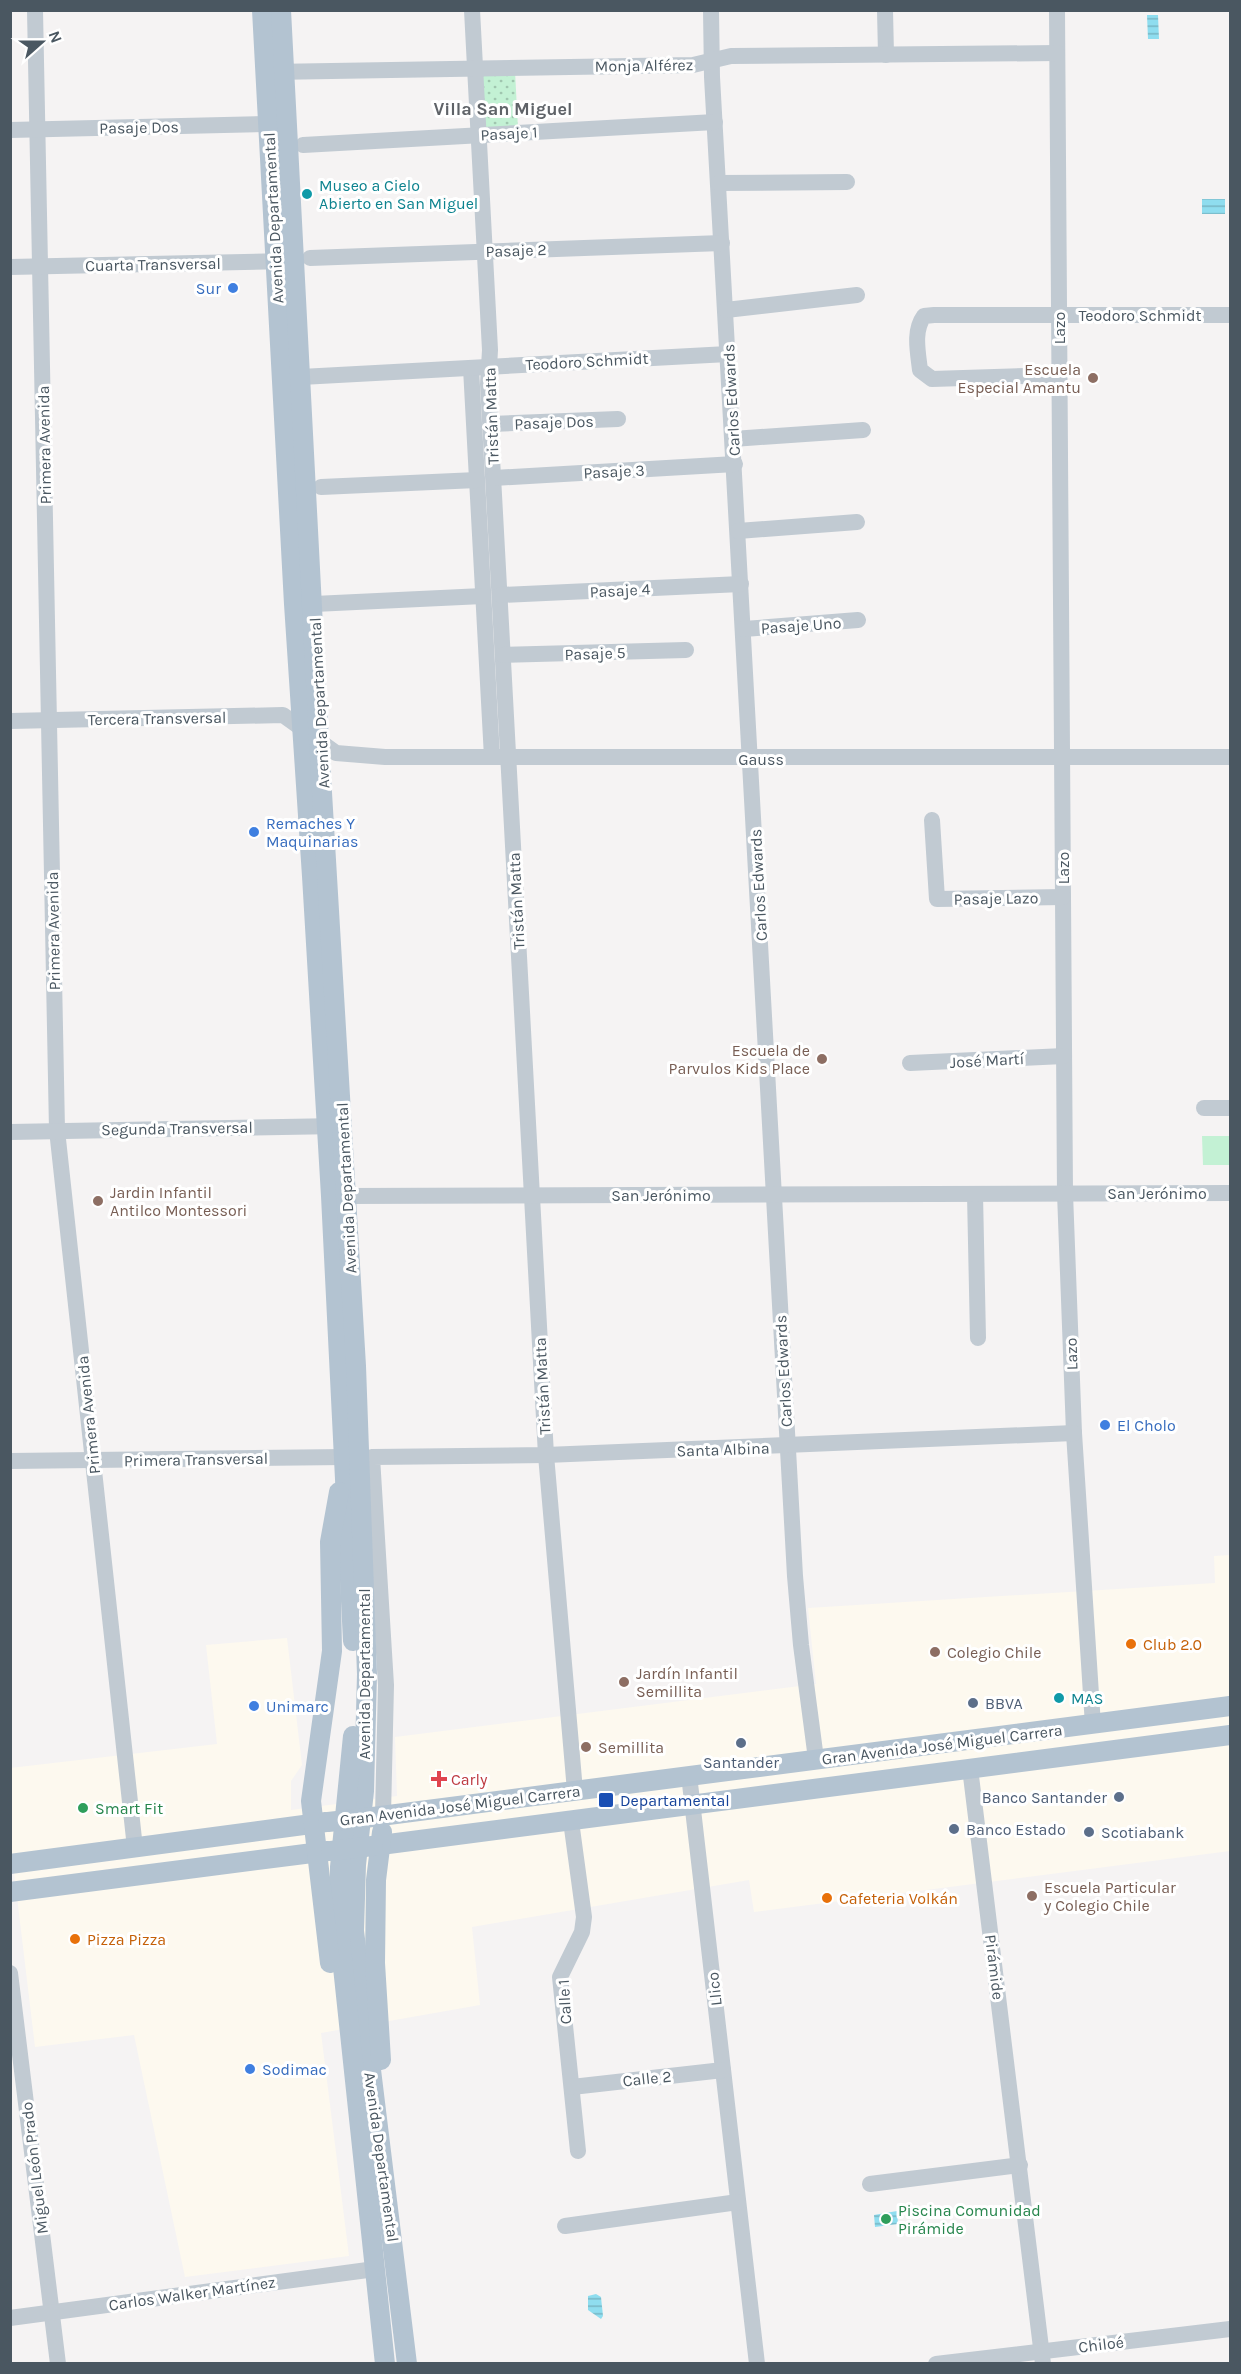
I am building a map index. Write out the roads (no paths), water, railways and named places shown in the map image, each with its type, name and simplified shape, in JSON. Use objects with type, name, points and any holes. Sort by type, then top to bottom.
[{"type":"main road","name":"Avenida Departamental","points":[[262,10],[275,72],[302,259],[301,377],[314,604],[354,1681],[352,1748],[340,1867],[340,1939],[385,2364]]},
{"type":"main road","name":"Avenida Departamental","points":[[281,10],[268,124],[275,261],[301,727],[335,1126],[347,1196],[356,1366],[367,1674],[364,1791],[356,1865],[354,1931],[407,2364]]},
{"type":"main road","points":[[356,1366],[372,1457]]},
{"type":"main road","points":[[345,1457],[330,1542],[332,1651],[310,1801],[320,1823],[324,1852],[353,2164],[360,2200],[373,2245]]},
{"type":"main road","name":"Gran Avenida José Miguel Carrera","points":[[10,1864],[1230,1706]]},
{"type":"main road","name":"Gran Avenida José Miguel Carrera","points":[[10,1892],[1230,1734]]},
{"type":"main road","points":[[959,1742],[966,1753],[970,1768]]},
{"type":"main road","points":[[378,1816],[375,1964],[382,2076],[393,2177],[395,2254]]},
{"type":"street","name":"Primera Avenida","points":[[35,10],[57,1130],[135,1848]]},
{"type":"street","name":"Tristán Matta","points":[[472,10],[490,350],[494,478],[491,596],[503,655],[500,757]]},
{"type":"street","name":"Carlos Edwards","points":[[711,10],[718,183],[798,1616],[816,1760]]},
{"type":"street","points":[[885,10],[886,55]]},
{"type":"street","name":"Lazo","points":[[1057,10],[1065,1193],[1074,1433],[1094,1725]]},
{"type":"street","name":"Monja Alférez","points":[[275,72],[693,65],[730,56],[1057,53]]},
{"type":"street","name":"Pasaje 1","points":[[303,145],[715,122]]},
{"type":"street","name":"Pasaje Dos","points":[[10,130],[268,124]]},
{"type":"street","points":[[718,183],[847,182]]},
{"type":"street","name":"Pasaje 2","points":[[302,259],[722,243]]},
{"type":"street","name":"Cuarta Transversal","points":[[10,267],[302,259]]},
{"type":"street","points":[[726,310],[857,295]]},
{"type":"street","name":"Teodoro Schmidt","points":[[1059,375],[932,379],[920,370],[917,330],[924,316],[1230,315]]},
{"type":"street","name":"Teodoro Schmidt","points":[[301,377],[728,354]]},
{"type":"street","name":"Tristán Matta","points":[[471,368],[477,480],[491,596],[546,1455],[574,1791]]},
{"type":"street","name":"Pasaje Dos","points":[[491,424],[618,419]]},
{"type":"street","points":[[733,439],[863,430]]},
{"type":"street","name":"Pasaje 3","points":[[494,478],[735,465]]},
{"type":"street","points":[[321,487],[477,480]]},
{"type":"street","points":[[738,531],[857,522]]},
{"type":"street","name":"Pasaje 4","points":[[314,604],[741,584]]},
{"type":"street","name":"Pasaje Uno","points":[[744,629],[858,620]]},
{"type":"street","name":"Pasaje 5","points":[[503,655],[686,650]]},
{"type":"street","name":"Tercera Transversal","points":[[10,720],[283,715],[301,727]]},
{"type":"street","name":"Gauss","points":[[301,727],[336,753],[355,756],[751,759],[1230,757]]},
{"type":"street","name":"Pasaje Lazo","points":[[932,820],[937,899],[1063,897]]},
{"type":"street","name":"José Martí","points":[[910,1064],[1064,1056]]},
{"type":"street","points":[[1204,1108],[1230,1108]]},
{"type":"street","name":"Segunda Transversal","points":[[10,1131],[335,1126]]},
{"type":"street","name":"San Jerónimo","points":[[347,1196],[1230,1193]]},
{"type":"street","points":[[975,1194],[978,1338]]},
{"type":"street","name":"Santa Albina","points":[[372,1457],[546,1455],[1074,1433]]},
{"type":"street","name":"Primera Transversal","points":[[10,1461],[345,1457]]},
{"type":"street","name":"Avenida Departamental","points":[[372,1457],[386,1685],[378,1816]]},
{"type":"street","name":"Pirámide","points":[[970,1768],[1043,2357]]},
{"type":"street","name":"Llico","points":[[689,1776],[757,2364]]},
{"type":"street","name":"Calle 1","points":[[571,1821],[584,1917],[582,1932],[560,1977],[579,2151]]},
{"type":"street","name":"Miguel León Prado","points":[[10,1973],[58,2364]]},
{"type":"street","name":"Calle 2","points":[[572,2087],[723,2070]]},
{"type":"street","points":[[870,2184],[1020,2165]]},
{"type":"street","points":[[565,2226],[738,2202]]},
{"type":"street","name":"Carlos Walker Martínez","points":[[10,2318],[375,2269]]},
{"type":"street","name":"Chiloé","points":[[936,2364],[1043,2357],[1230,2329]]},
{"type":"water","points":[[1147,15],[1158,15],[1159,39],[1148,39]]},
{"type":"water","points":[[1202,199],[1225,199],[1225,214],[1202,214]]},
{"type":"water","name":"Piscina Comunidad Pirámide","points":[[897,2211],[898,2224],[875,2227],[874,2215]]},
{"type":"water","points":[[596,2294],[601,2297],[603,2316],[601,2319],[588,2310],[588,2296]]},
{"type":"place","name":"Museo a Cielo Abierto en San Miguel","points":[[307,194]]},
{"type":"place","name":"Sur","points":[[233,288]]},
{"type":"place","name":"Escuela Especial Amantu","points":[[1093,378]]},
{"type":"place","name":"Remaches Y Maquinarias","points":[[254,832]]},
{"type":"place","name":"Escuela de Parvulos Kids Place","points":[[822,1059]]},
{"type":"place","name":"Jardin Infantil Antilco Montessori","points":[[98,1201]]},
{"type":"place","name":"El Cholo","points":[[1105,1425]]},
{"type":"place","name":"Club 2.0","points":[[1131,1644]]},
{"type":"place","name":"Colegio Chile","points":[[935,1652]]},
{"type":"place","name":"Jardín Infantil Semillita","points":[[624,1682]]},
{"type":"place","name":"MAS","points":[[1059,1698]]},
{"type":"place","name":"BBVA","points":[[973,1703]]},
{"type":"place","name":"Unimarc","points":[[254,1706]]},
{"type":"place","name":"Santander","points":[[741,1743]]},
{"type":"place","name":"Semillita","points":[[586,1747]]},
{"type":"place","name":"Carly","points":[[439,1779]]},
{"type":"place","name":"Banco Santander","points":[[1119,1797]]},
{"type":"place","name":"Departamental","points":[[606,1800]]},
{"type":"place","name":"Smart Fit","points":[[83,1808]]},
{"type":"place","name":"Banco Estado","points":[[954,1829]]},
{"type":"place","name":"Scotiabank","points":[[1089,1832]]},
{"type":"place","name":"Escuela Particular y Colegio Chile","points":[[1032,1896]]},
{"type":"place","name":"Cafeteria Volkán","points":[[827,1898]]},
{"type":"place","name":"Pizza Pizza","points":[[75,1939]]},
{"type":"place","name":"Sodimac","points":[[250,2069]]},
{"type":"place","name":"Piscina Comunidad Pirámide","points":[[886,2219]]},
{"type":"district","name":"Villa San Miguel","points":[[503,109]]}]
